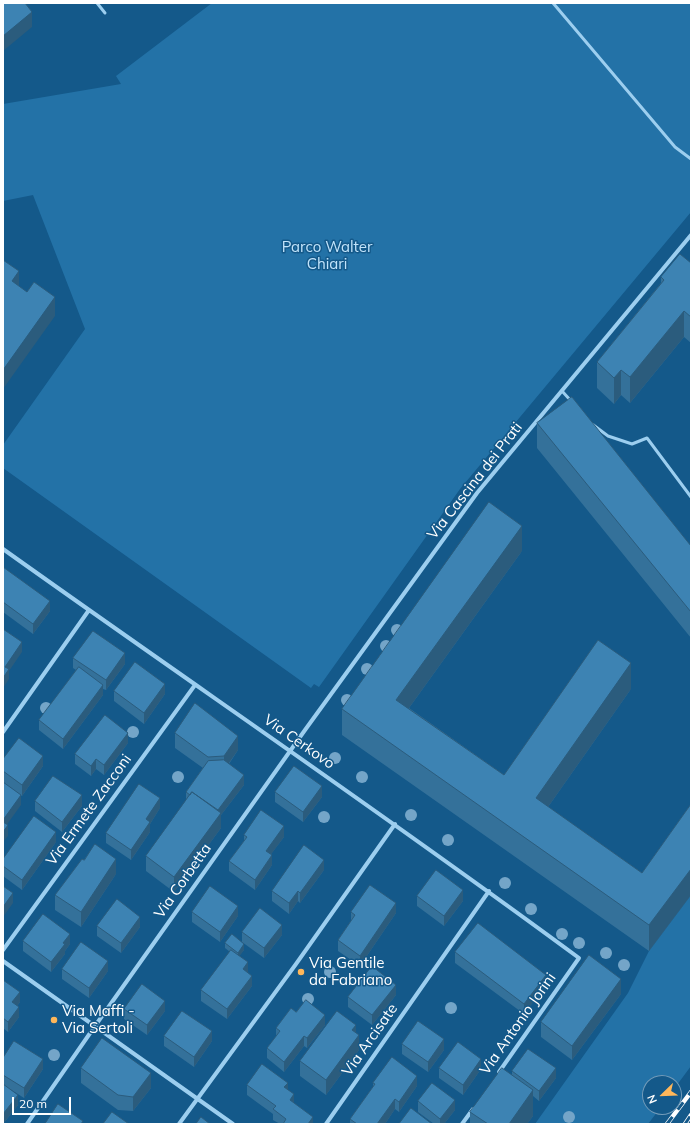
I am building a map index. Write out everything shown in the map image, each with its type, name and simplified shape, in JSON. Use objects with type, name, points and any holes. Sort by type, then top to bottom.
[{"type":"street","name":"Via Cascina dei Prati","points":[[290,751],[478,493],[691,235]]},
{"type":"street","name":"Via Cerkovo","points":[[3,549],[394,824],[579,958]]},
{"type":"street","points":[[3,732],[89,610]]},
{"type":"street","name":"Via Ermete Zacconi","points":[[3,950],[195,685]]},
{"type":"street","name":"Via Corbetta","points":[[27,1124],[290,751]]},
{"type":"street","points":[[178,1124],[296,964],[394,824]]},
{"type":"street","name":"Via Arcisate","points":[[326,1124],[488,891]]},
{"type":"street","name":"Via Antonio Jorini","points":[[498,1073],[579,958]]},
{"type":"street","points":[[3,961],[233,1124]]},
{"type":"street","points":[[462,1124],[475,1105]]},
{"type":"lane","points":[[97,3],[105,13]]},
{"type":"lane","points":[[553,3],[675,147],[691,159]]},
{"type":"lane","points":[[562,391],[571,403]]},
{"type":"lane","points":[[590,422],[608,436],[632,444],[647,438],[691,497]]},
{"type":"green space","name":"Parco Walter Chiari","points":[[212,3],[691,3],[691,212],[460,489],[319,687],[314,684],[311,688],[3,468],[3,445],[85,329],[33,195],[3,201],[3,104],[121,84],[116,76]]},
{"type":"green space","points":[[691,895],[691,1066],[682,1078],[682,1075],[642,1075],[642,1115],[655,1115],[648,1124],[535,1124],[628,993],[649,951]]},
{"type":"building","points":[[3,3],[25,3],[32,12],[3,36]]},
{"type":"building","points":[[680,254],[691,263],[691,317],[684,311],[630,377],[621,370],[614,378],[597,362],[664,280],[661,277]]},
{"type":"building","points":[[3,260],[19,271],[12,281],[27,292],[34,282],[55,297],[3,370]]},
{"type":"building","points":[[572,397],[691,546],[691,612],[537,423]]},
{"type":"building","points":[[489,502],[522,526],[396,700],[504,775],[598,640],[631,663],[536,798],[642,873],[691,804],[691,869],[649,925],[342,709]]},
{"type":"building","points":[[3,567],[50,601],[33,624],[3,602]]},
{"type":"building","points":[[3,629],[22,642],[5,667],[9,669],[3,678]]},
{"type":"building","points":[[93,631],[125,653],[106,680],[73,658]]},
{"type":"building","points":[[135,662],[165,684],[144,713],[114,691]]},
{"type":"building","points":[[79,667],[103,685],[63,739],[39,720]]},
{"type":"building","points":[[195,703],[238,736],[224,756],[208,757],[175,733]]},
{"type":"building","points":[[105,715],[128,733],[104,765],[96,759],[91,766],[75,754]]},
{"type":"building","points":[[19,738],[43,756],[22,785],[3,771],[3,759]]},
{"type":"building","points":[[224,760],[244,775],[218,810],[192,792],[190,795],[186,792],[208,761]]},
{"type":"building","points":[[294,766],[322,786],[303,812],[275,792]]},
{"type":"building","points":[[53,776],[82,795],[62,822],[35,801]]},
{"type":"building","points":[[3,782],[21,795],[3,820]]},
{"type":"building","points":[[139,784],[160,798],[146,819],[150,822],[131,850],[106,833]]},
{"type":"building","points":[[192,792],[221,813],[174,877],[146,856]]},
{"type":"building","points":[[261,810],[284,826],[266,851],[272,855],[255,880],[229,861],[247,837],[244,835]]},
{"type":"building","points":[[34,816],[56,832],[22,880],[3,866],[3,859]]},
{"type":"building","points":[[3,822],[8,825],[3,832]]},
{"type":"building","points":[[95,844],[116,859],[81,912],[55,895],[82,859],[84,860]]},
{"type":"building","points":[[304,845],[324,860],[300,893],[298,891],[289,903],[272,891]]},
{"type":"building","points":[[436,870],[463,890],[444,916],[417,896]]},
{"type":"building","points":[[370,885],[396,903],[360,956],[338,940],[355,915],[351,912]]},
{"type":"building","points":[[3,886],[13,893],[3,907]]},
{"type":"building","points":[[210,886],[238,906],[220,932],[192,912]]},
{"type":"building","points":[[117,899],[140,917],[121,943],[97,926]]},
{"type":"building","points":[[260,908],[282,925],[264,948],[242,932]]},
{"type":"building","points":[[43,914],[70,934],[63,943],[65,944],[51,962],[23,941]]},
{"type":"building","points":[[478,923],[546,975],[524,1004],[455,952]]},
{"type":"building","points":[[232,934],[244,944],[238,953],[225,943]]},
{"type":"building","points":[[81,942],[108,961],[89,988],[62,969]]},
{"type":"building","points":[[231,950],[248,962],[243,969],[252,976],[227,1009],[201,990]]},
{"type":"building","points":[[589,955],[621,979],[572,1046],[541,1022]]},
{"type":"building","points":[[372,966],[396,985],[372,1015],[348,997]]},
{"type":"building","points":[[3,980],[20,992],[12,1002],[19,1007],[8,1022],[3,1018]]},
{"type":"building","points":[[142,984],[165,1001],[147,1025],[124,1009]]},
{"type":"building","points":[[306,1000],[325,1015],[307,1038],[304,1036],[284,1062],[267,1048],[280,1031],[276,1028],[291,1008],[296,1012]]},
{"type":"building","points":[[182,1011],[212,1031],[194,1057],[164,1036]]},
{"type":"building","points":[[337,1011],[356,1025],[352,1030],[359,1035],[326,1080],[300,1061]]},
{"type":"building","points":[[418,1021],[444,1039],[428,1062],[402,1044]]},
{"type":"building","points":[[102,1038],[151,1073],[133,1097],[118,1095],[81,1068]]},
{"type":"building","points":[[14,1041],[43,1059],[24,1088],[3,1075],[3,1058]]},
{"type":"building","points":[[458,1042],[481,1059],[463,1085],[439,1068]]},
{"type":"building","points":[[528,1049],[556,1068],[539,1091],[512,1071]]},
{"type":"building","points":[[392,1057],[417,1076],[399,1102],[395,1099],[377,1124],[357,1124],[350,1119]]},
{"type":"building","points":[[262,1064],[288,1083],[284,1087],[294,1094],[290,1100],[313,1117],[308,1124],[283,1124],[286,1119],[273,1109],[276,1106],[247,1085]]},
{"type":"building","points":[[502,1068],[533,1090],[509,1124],[488,1124],[470,1112]]},
{"type":"building","points":[[432,1083],[455,1100],[440,1119],[418,1101]]},
{"type":"building","points":[[3,1084],[18,1095],[3,1114]]},
{"type":"building","points":[[58,1104],[83,1121],[81,1124],[45,1124]]},
{"type":"building","points":[[411,1108],[432,1124],[399,1124]]},
{"type":"building","points":[[112,1112],[129,1124],[103,1124]]},
{"type":"building","points":[[201,1117],[210,1124],[196,1124]]},
{"type":"railway","points":[[667,1124],[691,1092]]},
{"type":"railway","points":[[685,1124],[691,1115]]},
{"type":"place","name":"Via Gentile da Fabriano","points":[[301,972]]},
{"type":"place","name":"Via Maffi - Via Sertoli","points":[[54,1020]]}]
